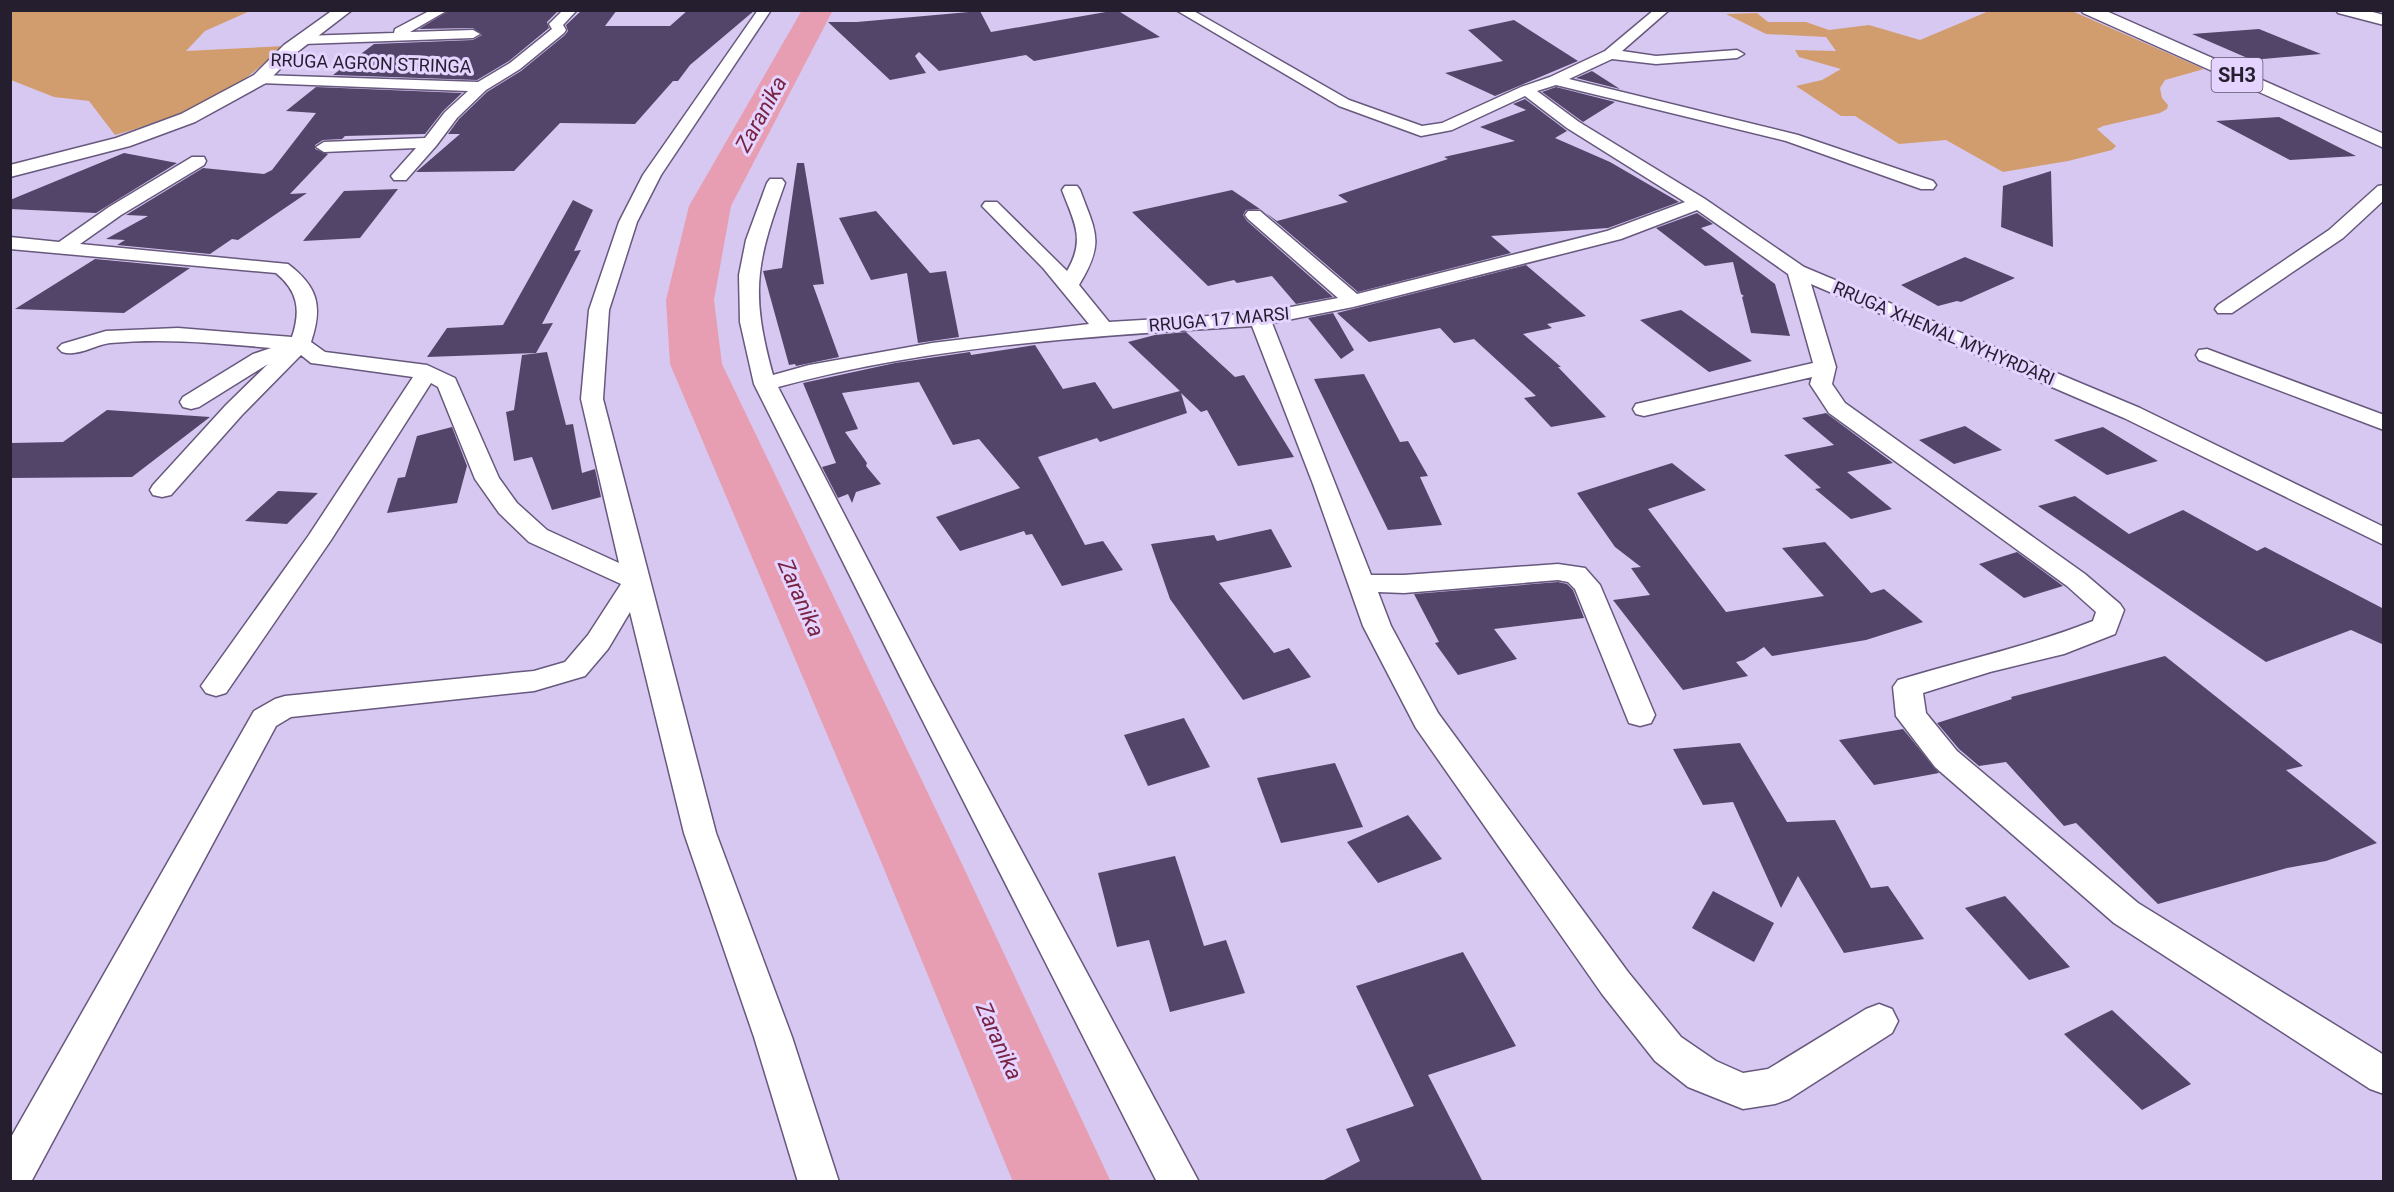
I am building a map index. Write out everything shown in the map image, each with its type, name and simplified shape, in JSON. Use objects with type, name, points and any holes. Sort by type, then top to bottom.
[{"type":"main road","points":[[10,171],[123,142],[212,107],[260,79],[303,40],[344,10]]},
{"type":"main road","name":"SH3","points":[[2089,10],[2384,142]]},
{"type":"main road","points":[[2344,10],[2384,20]]},
{"type":"street","points":[[392,35],[407,30],[442,10]]},
{"type":"street","points":[[400,176],[430,143],[451,115],[481,87],[541,47],[559,30],[556,24],[571,10]]},
{"type":"street","points":[[765,10],[652,175],[628,222],[599,310],[592,399],[700,833],[773,1037],[819,1182]]},
{"type":"street","points":[[1182,10],[1344,103],[1413,130],[1428,131],[1446,128],[1610,54],[1664,10]]},
{"type":"street","points":[[303,40],[392,35],[473,34]]},
{"type":"street","points":[[1610,54],[1656,60],[1737,54]]},
{"type":"street","name":"RRUGA AGRON STRINGA","points":[[260,79],[481,87]]},
{"type":"street","points":[[1555,80],[1792,138],[1928,185]]},
{"type":"street","name":"RRUGA XHEMAL MYHYRDARI","points":[[1526,90],[1573,125],[1699,203],[1797,271],[2132,413],[2384,537]]},
{"type":"street","points":[[324,147],[430,143]]},
{"type":"street","points":[[62,248],[115,211],[198,161]]},
{"type":"street","points":[[776,183],[750,260],[748,298],[751,334],[765,384],[916,680],[1179,1182]]},
{"type":"street","points":[[1070,283],[1085,259],[1089,243],[1071,190]]},
{"type":"street","points":[[2225,309],[2336,234],[2384,190]]},
{"type":"street","name":"RRUGA 17 MARSI","points":[[765,384],[809,372],[932,349],[1103,328],[1260,319],[1353,302],[1614,235],[1699,203]]},
{"type":"street","points":[[990,206],[1021,232],[1070,283],[1103,328]]},
{"type":"street","points":[[1254,215],[1353,302]]},
{"type":"street","points":[[10,243],[281,268],[294,277],[304,290],[308,320],[300,344],[234,410],[162,490]]},
{"type":"street","points":[[1797,271],[1825,367],[1821,384],[1837,408],[2076,580],[2110,610],[2105,627],[2054,647],[1987,663],[1908,687],[1911,716],[1946,759],[2126,913],[2384,1076]]},
{"type":"street","points":[[1260,319],[1326,484],[1359,583],[1377,626],[1427,720],[1615,983],[1668,1049],[1702,1074],[1743,1091],[1775,1086],[1879,1021]]},
{"type":"street","points":[[69,348],[106,337],[178,334],[300,344],[318,358],[427,372],[447,383],[487,479],[508,508],[538,536],[636,581]]},
{"type":"street","points":[[191,402],[261,359],[300,344]]},
{"type":"street","points":[[2207,355],[2384,423]]},
{"type":"street","points":[[1644,409],[1825,367]]},
{"type":"street","points":[[216,686],[318,540],[427,372]]},
{"type":"street","points":[[1359,583],[1404,584],[1558,572],[1576,574],[1587,585],[1640,715]]},
{"type":"street","points":[[10,1180],[265,719],[285,707],[534,681],[575,669],[598,642],[636,581]]},
{"type":"shaded area","points":[[10,11],[250,11],[205,31],[186,51],[285,46],[247,77],[206,102],[146,126],[115,135],[89,101],[54,97],[11,80]]},
{"type":"shaded area","points":[[1989,11],[2072,11],[2204,69],[2165,80],[2160,88],[2162,98],[2168,105],[2167,109],[2160,113],[2097,129],[2116,146],[2112,150],[2068,161],[2003,172],[1946,140],[1899,144],[1855,116],[1841,116],[1796,86],[1822,80],[1841,69],[1799,57],[1795,50],[1836,51],[1826,37],[1766,34],[1726,14],[1757,13],[1768,22],[1806,22],[1829,30],[1869,25],[1920,40]]},
{"type":"building","points":[[450,10],[557,12],[547,22],[549,28],[509,61],[477,80],[333,75],[374,44],[473,40],[482,35],[473,28],[419,29]]},
{"type":"building","points":[[582,10],[617,10],[605,26],[670,26],[688,10],[755,10],[690,65],[678,81],[673,81],[635,124],[560,123],[514,171],[416,172],[460,134],[448,134],[459,119],[487,92],[521,71],[565,35],[568,31],[566,25]]},
{"type":"building","points":[[1117,10],[1160,37],[1034,61],[1026,55],[939,71],[919,52],[915,56],[926,73],[890,80],[828,22],[857,22],[980,11],[991,32]]},
{"type":"building","points":[[1514,20],[1578,61],[1495,96],[1445,73],[1503,61],[1468,30]]},
{"type":"building","points":[[2259,29],[2321,54],[2252,60],[2192,34]]},
{"type":"building","points":[[1592,71],[1620,89],[1576,78]]},
{"type":"building","points":[[316,87],[462,93],[443,111],[425,134],[345,136],[342,139],[323,140],[315,145],[315,149],[328,154],[290,194],[307,193],[238,240],[232,239],[210,254],[117,245],[125,240],[106,239],[148,216],[126,215],[203,168],[264,174],[272,170],[316,113],[286,111]]},
{"type":"building","points":[[1556,87],[1615,102],[1583,122],[1542,92]]},
{"type":"building","points":[[1525,99],[1567,131],[1555,138],[1610,162],[1679,202],[1608,228],[1491,236],[1511,253],[1358,292],[1266,213],[1277,221],[1348,202],[1338,195],[1448,159],[1444,157],[1515,141],[1480,127],[1526,110],[1513,104]]},
{"type":"building","points":[[2279,117],[2356,156],[2290,160],[2216,121]]},
{"type":"building","points":[[124,153],[177,163],[96,213],[10,209],[10,200]]},
{"type":"building","points":[[797,163],[804,163],[824,284],[813,285],[839,357],[796,366],[795,364],[789,365],[763,271],[782,268]]},
{"type":"building","points":[[2051,171],[2053,247],[2001,227],[2003,186]]},
{"type":"building","points":[[398,189],[360,238],[303,241],[344,191]]},
{"type":"building","points":[[1232,190],[1260,209],[1246,210],[1243,215],[1247,221],[1333,297],[1296,304],[1272,276],[1237,283],[1234,280],[1208,286],[1132,212]]},
{"type":"building","points":[[573,200],[593,210],[574,251],[581,250],[542,324],[553,323],[536,353],[427,357],[447,328],[503,325]]},
{"type":"building","points":[[876,211],[930,273],[946,271],[959,337],[918,343],[907,273],[871,280],[839,218]]},
{"type":"building","points":[[1697,213],[1713,224],[1701,228],[1775,284],[1790,336],[1751,333],[1742,297],[1744,296],[1741,294],[1733,262],[1705,266],[1656,228]]},
{"type":"building","points":[[1965,257],[2015,278],[1961,302],[1938,306],[1901,285]]},
{"type":"building","points":[[95,259],[190,268],[124,313],[15,309]]},
{"type":"building","points":[[1526,265],[1586,316],[1547,324],[1552,328],[1523,334],[1561,367],[1558,367],[1606,417],[1551,427],[1524,398],[1536,396],[1474,339],[1454,343],[1440,328],[1369,342],[1337,313]]},
{"type":"building","points":[[1681,310],[1752,361],[1709,372],[1640,320]]},
{"type":"building","points":[[1333,313],[1354,350],[1341,359],[1308,318]]},
{"type":"building","points":[[1186,332],[1235,377],[1244,375],[1294,457],[1238,466],[1207,410],[1201,412],[1181,393],[1187,413],[1100,442],[1097,438],[1038,457],[1085,545],[1103,541],[1123,570],[1062,586],[1032,534],[1026,535],[1024,531],[960,551],[936,517],[1020,488],[979,439],[953,445],[919,382],[842,393],[858,429],[845,432],[867,463],[866,466],[881,484],[856,492],[852,503],[848,494],[838,498],[822,467],[836,463],[803,383],[895,363],[1035,345],[1063,389],[1095,382],[1113,409],[1180,391],[1128,342],[1155,335]]},
{"type":"building","points":[[547,352],[566,425],[573,424],[582,473],[595,469],[601,497],[552,510],[532,457],[514,461],[506,412],[514,410],[522,355]]},
{"type":"building","points":[[1364,374],[1400,442],[1408,441],[1428,476],[1420,477],[1442,525],[1388,530],[1314,379]]},
{"type":"building","points":[[107,410],[210,417],[132,477],[10,478],[10,443],[63,442]]},
{"type":"building","points":[[1826,413],[1893,463],[1847,472],[1892,509],[1851,519],[1815,489],[1821,488],[1784,455],[1834,445],[1802,418]]},
{"type":"building","points":[[1965,426],[2002,450],[1954,464],[1919,440]]},
{"type":"building","points":[[452,427],[467,466],[457,503],[387,513],[398,478],[405,477],[417,436]]},
{"type":"building","points":[[2103,427],[2158,461],[2107,475],[2054,440]]},
{"type":"building","points":[[1672,463],[1706,490],[1648,509],[1726,612],[1824,596],[1782,548],[1825,542],[1871,593],[1884,589],[1923,622],[1866,640],[1772,656],[1764,647],[1744,660],[1736,662],[1748,676],[1683,690],[1613,600],[1650,595],[1631,568],[1641,567],[1615,547],[1577,493]]},
{"type":"building","points":[[278,491],[318,493],[287,524],[245,521]]},
{"type":"building","points":[[2075,496],[2129,534],[2183,510],[2257,551],[2265,547],[2384,609],[2384,645],[2351,630],[2266,662],[2038,506]]},
{"type":"building","points":[[1271,529],[1292,567],[1219,583],[1274,653],[1289,648],[1311,677],[1243,700],[1170,599],[1151,544],[1214,535],[1217,541]]},
{"type":"building","points":[[2017,552],[2063,586],[2024,598],[1979,564]]},
{"type":"building","points":[[1558,582],[1567,584],[1573,590],[1584,618],[1494,629],[1517,659],[1458,675],[1435,643],[1439,642],[1414,594]]},
{"type":"building","points":[[2165,656],[2303,766],[2286,770],[2377,843],[2326,861],[2287,868],[2158,904],[2076,823],[2064,826],[2006,762],[1979,766],[1959,749],[1937,723],[2012,699],[2011,697]]},
{"type":"building","points":[[1184,718],[1210,767],[1148,786],[1124,735]]},
{"type":"building","points":[[1903,729],[1939,773],[1874,785],[1839,740]]},
{"type":"building","points":[[1740,743],[1787,822],[1835,820],[1871,888],[1888,886],[1924,939],[1844,953],[1798,876],[1781,908],[1733,802],[1703,805],[1673,749]]},
{"type":"building","points":[[1335,763],[1363,827],[1281,843],[1257,778]]},
{"type":"building","points":[[1408,815],[1442,859],[1378,883],[1347,842]]},
{"type":"building","points":[[1175,856],[1204,946],[1226,940],[1245,993],[1170,1012],[1149,940],[1117,947],[1098,873]]},
{"type":"building","points":[[1713,891],[1774,923],[1754,962],[1692,928]]},
{"type":"building","points":[[2005,896],[2070,967],[2029,980],[1965,908]]},
{"type":"building","points":[[1463,952],[1516,1046],[1428,1075],[1483,1182],[1320,1182],[1360,1161],[1346,1129],[1414,1106],[1356,986]]},
{"type":"building","points":[[2112,1010],[2191,1084],[2142,1110],[2064,1034]]},
{"type":"waterway","name":"Zaranika","points":[[818,10],[710,206],[690,300],[696,364],[922,864],[1062,1182]]}]
